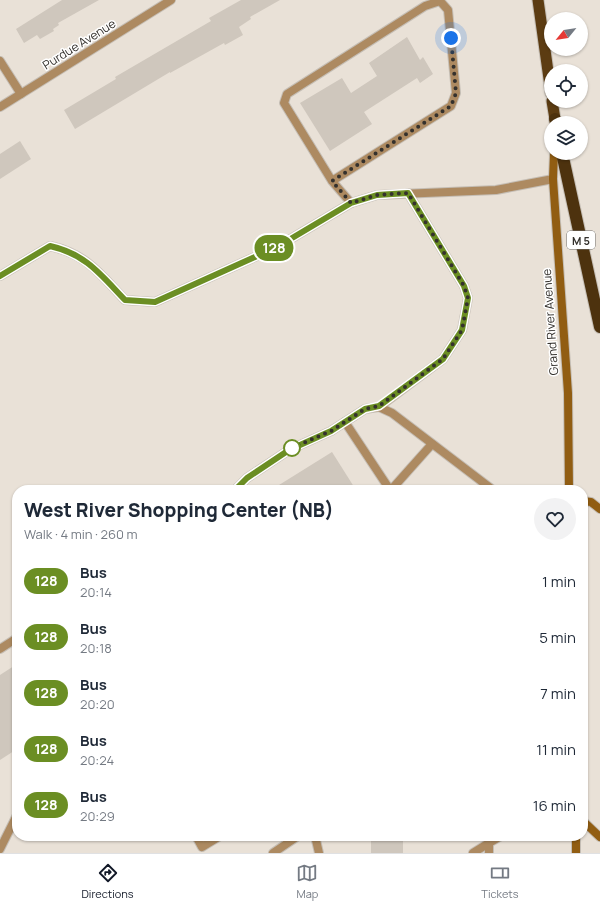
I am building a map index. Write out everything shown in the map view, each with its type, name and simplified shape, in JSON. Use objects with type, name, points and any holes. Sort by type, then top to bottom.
[{"type":"highway","points":[[538,0],[547,64]]},
{"type":"highway","name":"M 5","points":[[564,160],[600,327]]},
{"type":"main road","name":"Grand River Avenue","points":[[554,160],[568,393],[570,485]]},
{"type":"main road","points":[[588,502],[591,502],[600,510]]},
{"type":"main road","points":[[588,826],[600,837]]},
{"type":"main road","points":[[576,841],[576,853]]},
{"type":"street","name":"Purdue Avenue","points":[[0,107],[171,0]]},
{"type":"street","points":[[332,181],[451,106],[456,93],[448,10],[440,1],[425,6],[287,94],[284,102],[332,181],[351,203]]},
{"type":"street","points":[[0,61],[21,94]]},
{"type":"street","points":[[0,276],[50,246],[68,250],[91,265],[125,300],[155,302],[277,247],[351,203],[377,195],[496,190],[554,179]]},
{"type":"street","points":[[240,485],[247,478],[289,450],[331,431],[365,409],[379,406],[443,359],[462,330],[468,298],[464,286],[408,193]]},
{"type":"street","points":[[379,406],[392,413],[486,485]]},
{"type":"street","points":[[345,422],[387,485]]},
{"type":"street","points":[[395,485],[432,444]]},
{"type":"street","points":[[0,648],[12,641]]},
{"type":"street","points":[[0,849],[12,825]]},
{"type":"street","points":[[199,841],[202,847],[212,841]]},
{"type":"street","points":[[273,853],[291,841]]},
{"type":"street","points":[[316,841],[319,853]]},
{"type":"street","points":[[473,853],[487,841]]},
{"type":"street","points":[[489,841],[490,853]]},
{"type":"building","points":[[62,0],[99,0],[58,23],[59,25],[53,29],[54,31],[40,39],[37,35],[24,43],[16,29]]},
{"type":"building","points":[[241,0],[280,0],[250,17],[251,19],[239,27],[243,35],[225,45],[224,43],[170,72],[75,129],[64,110],[116,79],[115,77],[211,21],[209,18]]},
{"type":"building","points":[[407,37],[420,60],[423,57],[433,74],[420,83],[417,78],[364,112],[372,124],[330,151],[300,103],[342,78],[351,93],[377,76],[369,63]]},
{"type":"building","points":[[20,141],[31,159],[0,179],[0,154]]},
{"type":"building","points":[[332,452],[353,485],[279,485]]},
{"type":"building","points":[[12,667],[12,752],[0,760],[0,675]]},
{"type":"building","points":[[371,841],[403,841],[403,853],[371,853]]},
{"type":"bus line","name":"128","points":[[0,276],[50,246],[68,250],[91,265],[125,300],[155,302],[277,247],[351,203],[377,195],[408,193],[464,286],[468,298],[462,330],[443,359],[379,406],[365,409],[331,431],[289,450],[247,478],[241,485]]},
{"type":"route","points":[[292,448],[331,431],[365,409],[379,406],[443,359],[462,330],[468,298],[464,286],[408,193],[377,195],[351,203],[332,181],[439,115],[451,106],[456,93],[451,38]]}]
